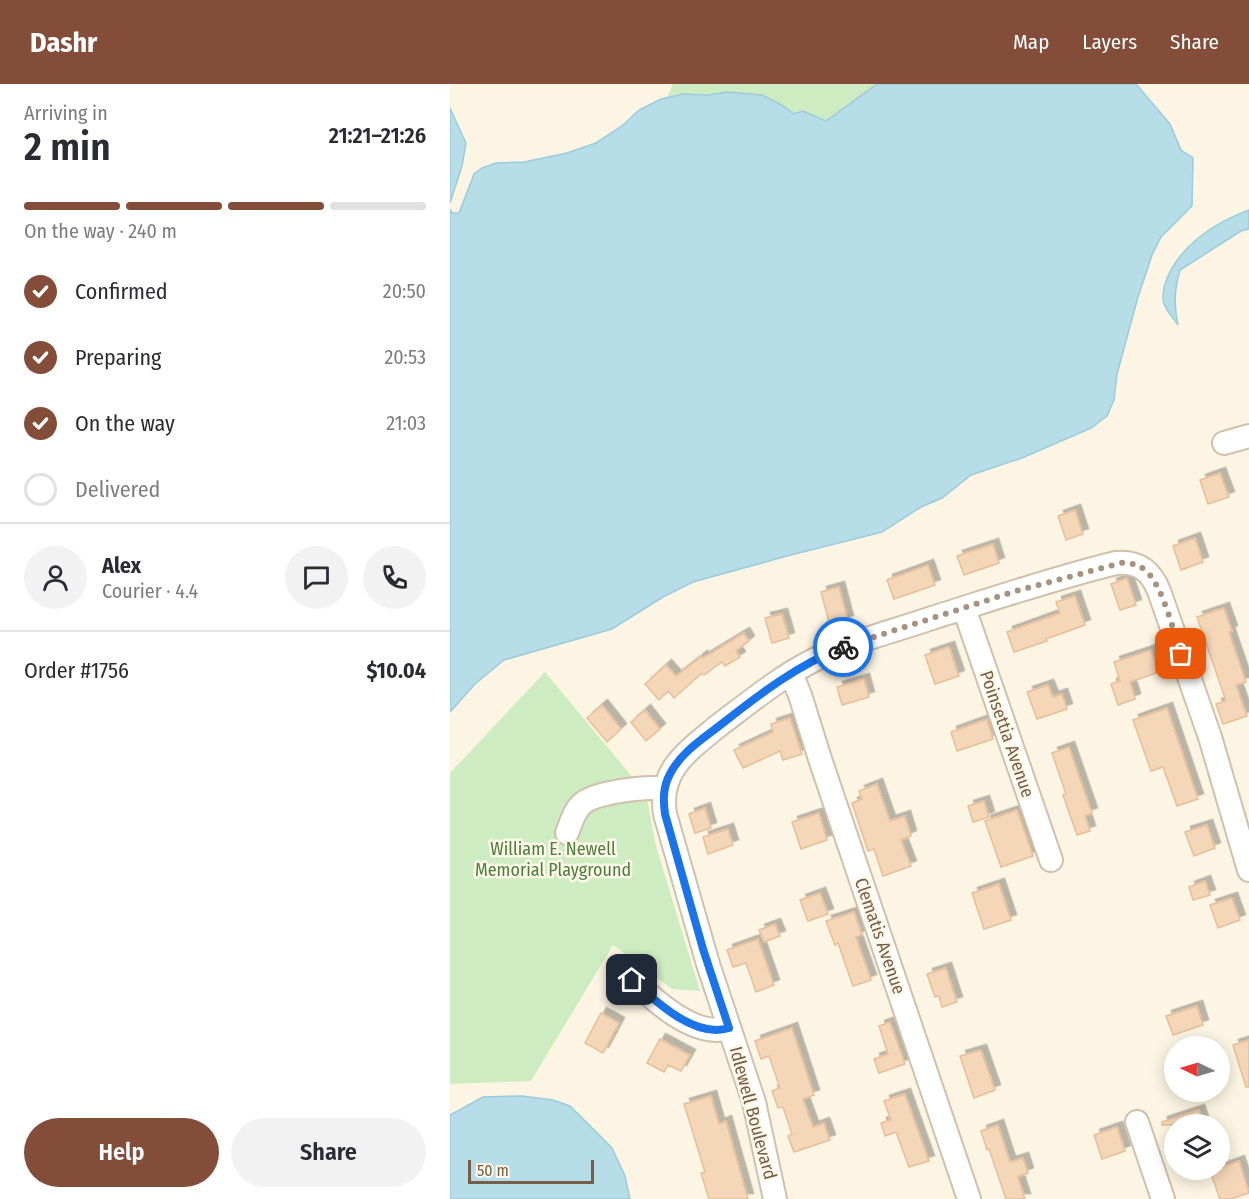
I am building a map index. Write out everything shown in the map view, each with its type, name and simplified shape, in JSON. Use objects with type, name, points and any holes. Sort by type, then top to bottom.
[{"type":"street","points":[[1224,443],[1249,436]]},
{"type":"street","points":[[567,833],[577,810],[588,800],[641,788],[664,789],[673,768],[688,752],[767,688],[791,673],[842,648],[1016,591],[1125,562],[1140,566],[1151,575],[1159,591],[1210,737],[1249,870]]},
{"type":"street","name":"Poinsettia Avenue","points":[[964,608],[1051,860]]},
{"type":"street","name":"Clematis Avenue","points":[[791,673],[969,1199]]},
{"type":"street","name":"Idlewell Boulevard","points":[[664,789],[665,814],[703,949],[754,1102],[775,1199]]},
{"type":"street","points":[[620,968],[657,1003],[680,1018],[709,1029],[729,1028]]},
{"type":"street","points":[[1137,1122],[1163,1199]]},
{"type":"green space","points":[[673,84],[877,84],[826,121],[803,111],[794,114],[780,104],[727,92],[667,97]]},
{"type":"green space","name":"William E. Newell Memorial Playground","points":[[545,672],[635,780],[643,778],[656,846],[700,991],[672,989],[613,945],[531,1081],[450,1084],[450,773]]},
{"type":"water","points":[[877,84],[1136,84],[1170,124],[1181,150],[1193,158],[1192,206],[1161,237],[1152,255],[1117,374],[1114,400],[1107,416],[1091,428],[1022,458],[971,475],[942,498],[921,507],[882,532],[693,582],[663,597],[612,629],[504,660],[475,684],[450,712],[450,209],[452,213],[459,213],[474,174],[482,168],[496,163],[524,162],[567,153],[596,143],[622,126],[639,110],[661,99],[683,94],[708,95],[727,92],[762,95],[794,114],[803,111],[826,121]]},
{"type":"water","points":[[450,108],[466,143],[462,166],[450,203]]},
{"type":"water","points":[[1249,210],[1249,229],[1241,231],[1180,270],[1175,298],[1178,325],[1164,304],[1163,295],[1164,286],[1178,259],[1210,229]]},
{"type":"water","points":[[522,1096],[553,1100],[570,1106],[612,1148],[625,1176],[630,1199],[450,1199],[450,1115],[483,1097]]},
{"type":"building","points":[[1220,473],[1229,497],[1208,504],[1200,480]]},
{"type":"building","points":[[1075,510],[1083,534],[1066,540],[1058,516]]},
{"type":"building","points":[[1195,538],[1203,562],[1181,570],[1173,546]]},
{"type":"building","points":[[993,544],[999,563],[964,575],[957,556]]},
{"type":"building","points":[[928,565],[935,585],[894,599],[887,580]]},
{"type":"building","points":[[1127,578],[1136,605],[1120,610],[1111,584]]},
{"type":"building","points":[[839,587],[848,621],[830,626],[821,592]]},
{"type":"building","points":[[1075,596],[1085,625],[1014,652],[1007,632],[1060,613],[1056,602]]},
{"type":"building","points":[[1224,608],[1232,631],[1229,632],[1246,682],[1236,685],[1247,716],[1223,724],[1216,704],[1226,701],[1197,617]]},
{"type":"building","points":[[782,614],[789,638],[772,643],[765,618]]},
{"type":"building","points":[[744,633],[749,641],[736,651],[740,657],[725,666],[722,662],[704,675],[702,673],[674,698],[668,691],[659,700],[645,684],[666,665],[676,676],[702,656],[703,658]]},
{"type":"building","points":[[949,647],[959,676],[935,684],[925,655]]},
{"type":"building","points":[[1151,650],[1159,672],[1130,682],[1135,699],[1118,705],[1111,684],[1120,681],[1114,662]]},
{"type":"building","points":[[864,679],[869,697],[842,705],[837,687]]},
{"type":"building","points":[[1048,685],[1053,697],[1062,694],[1067,709],[1037,719],[1027,692]]},
{"type":"building","points":[[602,705],[621,729],[607,742],[587,718]]},
{"type":"building","points":[[1167,708],[1198,799],[1177,806],[1163,767],[1151,771],[1133,720]]},
{"type":"building","points":[[645,710],[660,729],[646,741],[631,722]]},
{"type":"building","points":[[790,718],[802,754],[783,760],[780,751],[743,768],[734,750],[773,732],[771,724]]},
{"type":"building","points":[[987,719],[993,739],[957,751],[951,732]]},
{"type":"building","points":[[1069,747],[1092,813],[1085,816],[1090,831],[1077,835],[1052,753]]},
{"type":"building","points":[[877,784],[890,821],[905,816],[911,836],[901,840],[911,866],[883,876],[874,849],[868,851],[852,803],[862,799],[859,791]]},
{"type":"building","points":[[984,801],[989,817],[973,822],[968,806]]},
{"type":"building","points":[[705,808],[711,828],[695,833],[689,814]]},
{"type":"building","points":[[1017,810],[1033,856],[1001,867],[985,821]]},
{"type":"building","points":[[819,813],[827,840],[801,849],[792,822]]},
{"type":"building","points":[[1207,825],[1215,848],[1194,856],[1185,832]]},
{"type":"building","points":[[728,829],[733,845],[708,854],[703,837]]},
{"type":"building","points":[[1205,881],[1210,895],[1193,900],[1189,887]]},
{"type":"building","points":[[999,884],[1011,920],[984,929],[972,893]]},
{"type":"building","points":[[820,893],[828,914],[808,921],[800,900]]},
{"type":"building","points":[[1232,898],[1240,920],[1218,928],[1210,905]]},
{"type":"building","points":[[854,912],[862,935],[856,937],[871,980],[853,986],[838,943],[835,945],[826,921]]},
{"type":"building","points":[[775,924],[780,936],[764,942],[759,930]]},
{"type":"building","points":[[758,939],[774,985],[756,992],[746,963],[733,967],[727,950]]},
{"type":"building","points":[[946,968],[957,1002],[942,1007],[939,996],[935,997],[927,974]]},
{"type":"building","points":[[1197,1006],[1203,1025],[1173,1035],[1166,1016]]},
{"type":"building","points":[[601,1013],[619,1023],[603,1053],[585,1043]]},
{"type":"building","points":[[890,1022],[905,1064],[879,1073],[874,1059],[888,1054],[879,1026]]},
{"type":"building","points":[[792,1028],[814,1095],[803,1099],[813,1127],[824,1123],[830,1140],[794,1152],[788,1136],[792,1134],[783,1107],[778,1108],[772,1091],[780,1088],[769,1056],[761,1059],[755,1041]]},
{"type":"building","points":[[660,1039],[690,1055],[681,1071],[668,1065],[664,1072],[647,1063]]},
{"type":"building","points":[[1249,1040],[1249,1087],[1246,1087],[1233,1045]]},
{"type":"building","points":[[981,1050],[995,1090],[974,1098],[960,1056]]},
{"type":"building","points":[[905,1094],[929,1161],[909,1167],[896,1132],[885,1136],[881,1123],[891,1120],[884,1101]]},
{"type":"building","points":[[711,1096],[719,1124],[726,1121],[748,1199],[709,1199],[701,1173],[705,1172],[684,1104]]},
{"type":"building","points":[[1199,1110],[1200,1114],[1187,1114]]},
{"type":"building","points":[[998,1125],[1010,1162],[1023,1158],[1028,1173],[1018,1177],[1025,1199],[1006,1199],[989,1149],[987,1150],[981,1131]]},
{"type":"building","points":[[1117,1127],[1125,1151],[1102,1159],[1094,1135]]},
{"type":"building","points":[[1239,1161],[1249,1193],[1231,1199],[1220,1199],[1213,1180],[1230,1180],[1230,1164]]},
{"type":"way so far","points":[[843,647],[1016,591],[1125,562],[1140,566],[1151,575],[1181,654]]},
{"type":"route","points":[[632,980],[657,1003],[680,1018],[703,1028],[723,1030],[729,1028],[712,980],[665,814],[663,797],[666,782],[680,759],[696,744],[767,688],[806,664],[843,647]]}]
